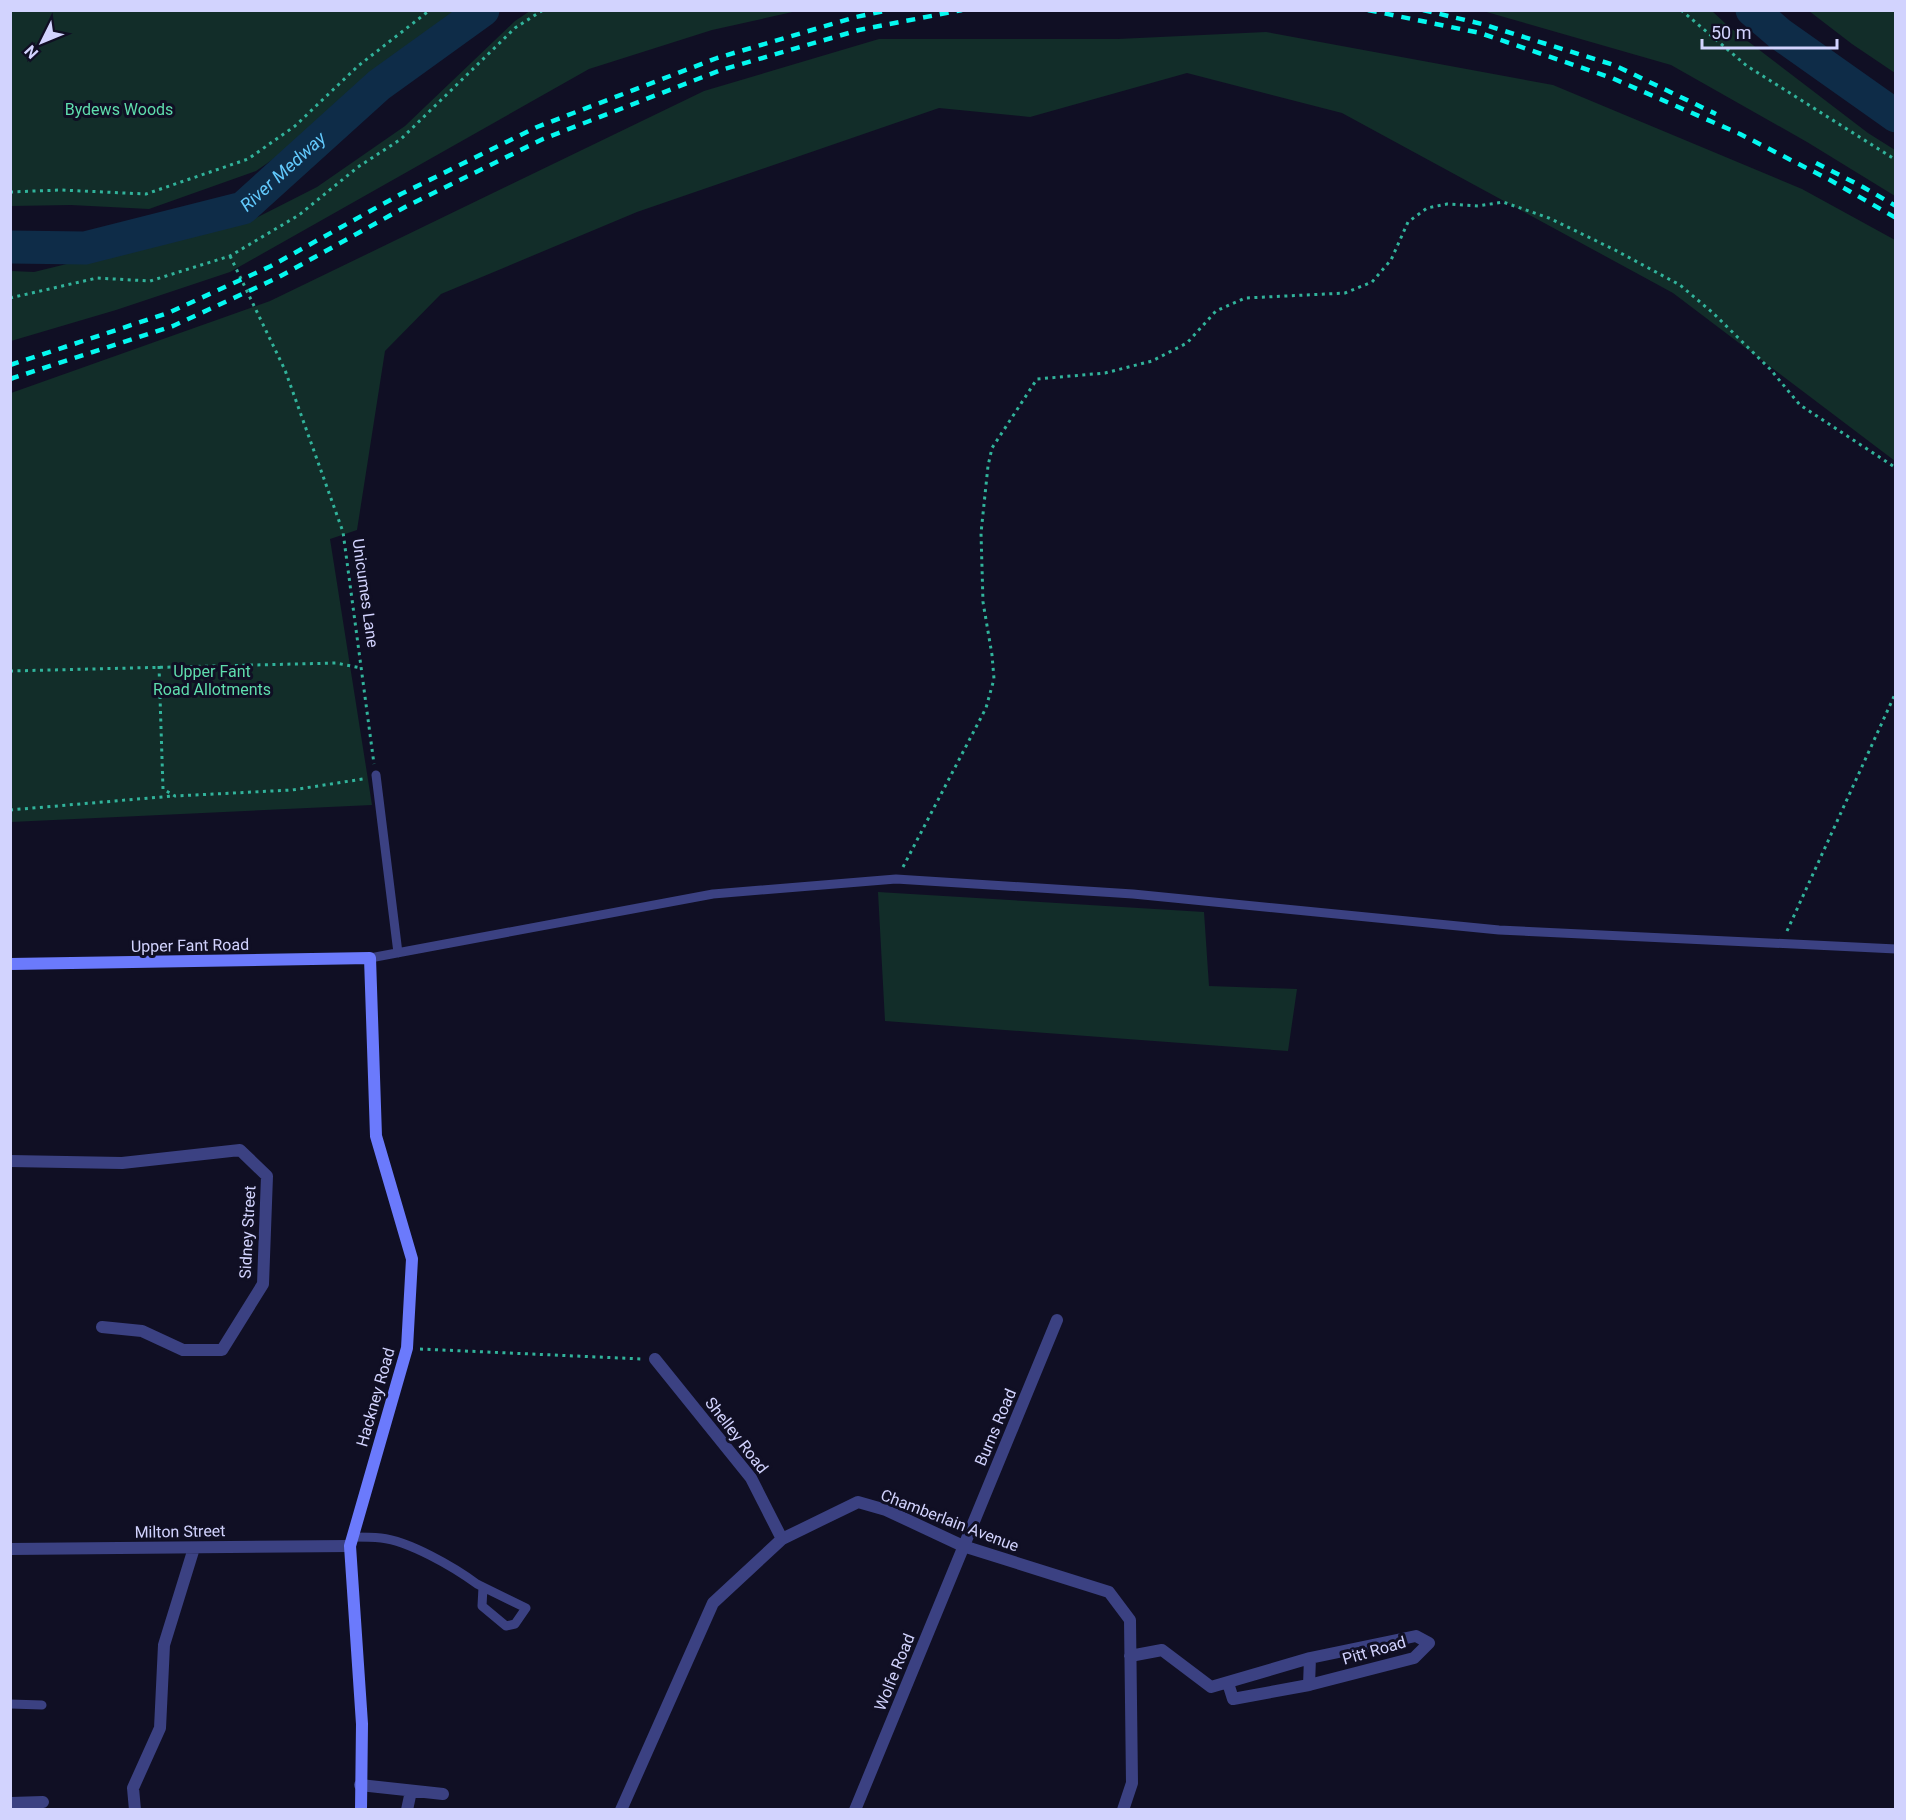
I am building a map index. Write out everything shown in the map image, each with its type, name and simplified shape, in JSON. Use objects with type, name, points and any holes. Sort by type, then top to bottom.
[{"type":"street","name":"Upper Fant Road","points":[[10,964],[370,958]]},
{"type":"street","name":"Hackney Road","points":[[361,1809],[362,1724],[351,1541],[407,1348],[412,1259],[376,1136],[370,958]]},
{"type":"street","name":"Sidney Street","points":[[10,1161],[122,1163],[240,1150],[267,1176],[263,1284],[222,1350],[183,1350],[142,1331],[102,1327]]},
{"type":"street","name":"Burns Road","points":[[963,1546],[1057,1320]]},
{"type":"street","name":"Shelley Road","points":[[655,1359],[751,1478],[782,1539]]},
{"type":"street","name":"Chamberlain Avenue","points":[[621,1809],[713,1603],[782,1539],[858,1502],[886,1510],[963,1546],[1108,1592],[1130,1620],[1132,1783],[1123,1809]]},
{"type":"street","name":"Milton Street","points":[[10,1549],[194,1548],[351,1541]]},
{"type":"street","name":"Wolfe Road","points":[[855,1809],[963,1546]]},
{"type":"street","points":[[135,1809],[133,1788],[160,1728],[164,1645],[194,1548]]},
{"type":"street","name":"Pitt Road","points":[[1416,1636],[1429,1643],[1414,1658],[1309,1685],[1233,1699],[1228,1683],[1310,1658],[1416,1636]]},
{"type":"street","points":[[1130,1656],[1162,1650],[1211,1687],[1228,1683]]},
{"type":"street","points":[[1309,1685],[1310,1658]]},
{"type":"street","points":[[360,1785],[443,1794]]},
{"type":"street","points":[[407,1809],[411,1791]]},
{"type":"street","points":[[11,1803],[43,1802]]},
{"type":"street","points":[[11,1803],[19,1809]]},
{"type":"lane","points":[[376,775],[398,953]]},
{"type":"lane","points":[[370,958],[713,894],[896,879],[1133,894],[1499,930],[1896,949]]},
{"type":"lane","points":[[351,1541],[382,1538],[404,1544],[438,1561],[526,1608],[515,1624],[506,1626],[482,1606],[483,1587]]},
{"type":"lane","points":[[10,1704],[42,1705]]},
{"type":"path","points":[[10,192],[61,190],[146,194],[248,159],[295,126],[358,66],[430,10]]},
{"type":"path","points":[[10,298],[97,278],[150,281],[230,256],[299,215],[358,167],[401,139],[515,28],[543,10]]},
{"type":"path","points":[[1681,10],[1747,66],[1896,160]]},
{"type":"path","points":[[896,879],[986,708],[994,679],[983,602],[981,532],[988,466],[992,448],[1037,379],[1105,374],[1152,361],[1187,343],[1216,311],[1245,298],[1345,293],[1372,282],[1391,260],[1408,222],[1427,208],[1447,204],[1478,206],[1503,202],[1549,218],[1680,285],[1713,313],[1770,369],[1800,405],[1896,468]]},
{"type":"path","name":"Unicumes Lane","points":[[230,256],[285,370],[343,532],[376,775]]},
{"type":"path","points":[[10,671],[336,663],[361,668]]},
{"type":"path","points":[[159,666],[163,789],[175,796]]},
{"type":"path","points":[[1781,943],[1896,692]]},
{"type":"path","points":[[10,810],[175,796],[292,790],[359,780],[376,775]]},
{"type":"path","points":[[407,1348],[655,1359]]},
{"type":"green space","name":"Bydews Woods","points":[[10,11],[455,11],[368,79],[305,137],[256,171],[149,209],[71,205],[11,206]]},
{"type":"green space","points":[[530,11],[797,11],[712,30],[589,69],[230,272],[116,310],[11,341],[11,271],[34,272],[258,217],[317,187],[405,126],[515,21]]},
{"type":"green space","points":[[1483,11],[1712,11],[1728,26],[1868,133],[1895,150],[1895,196],[1807,142],[1671,65]]},
{"type":"green space","points":[[1809,11],[1895,11],[1895,73],[1852,44]]},
{"type":"green space","name":"Upper Fant Road Allotments","points":[[1266,32],[1553,85],[1802,189],[1895,240],[1895,461],[1673,293],[1342,113],[1187,73],[1030,117],[939,108],[637,212],[441,294],[385,351],[357,530],[330,539],[372,805],[11,822],[11,393],[270,301],[704,91],[879,39],[1118,39]]},
{"type":"green space","points":[[878,892],[1204,912],[1209,986],[1297,989],[1288,1051],[885,1021]]},
{"type":"waterway","name":"River Medway","points":[[10,247],[85,248],[243,208],[379,85],[483,10]]},
{"type":"waterway","name":"River Medway","points":[[1752,10],[1780,34],[1896,116]]},
{"type":"railway","points":[[10,365],[168,313],[271,266],[401,194],[537,127],[717,58],[856,17],[889,10]]},
{"type":"railway","points":[[10,379],[173,326],[277,278],[407,206],[543,139],[721,70],[859,30],[962,10]]},
{"type":"railway","points":[[1368,10],[1480,33],[1612,78],[1740,134],[1830,180],[1896,218]]},
{"type":"railway","points":[[1423,10],[1482,24],[1614,65],[1716,114]]},
{"type":"railway","points":[[1816,163],[1896,206]]}]
